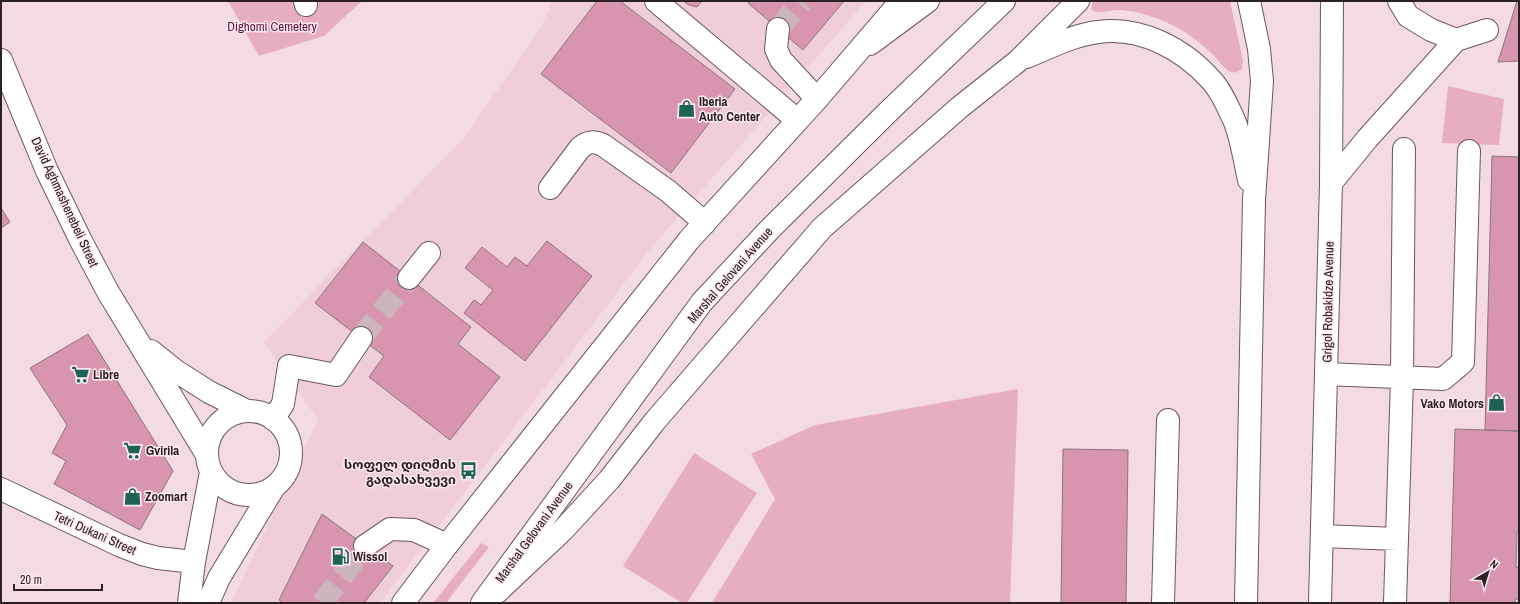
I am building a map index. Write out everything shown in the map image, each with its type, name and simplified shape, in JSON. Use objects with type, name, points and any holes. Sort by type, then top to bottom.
[{"type":"main road","points":[[656,1],[797,120]]},
{"type":"main road","points":[[403,603],[447,545],[689,240],[817,99],[901,1]]},
{"type":"main road","points":[[855,54],[928,1]]},
{"type":"main road","name":"Marshal Gelovani Avenue","points":[[484,603],[702,302],[774,224],[888,111],[1004,1]]},
{"type":"main road","points":[[1018,60],[1078,1]]},
{"type":"main road","points":[[1246,603],[1254,200],[1262,81],[1259,49],[1250,1]]},
{"type":"main road","name":"Grigol Robakidze Avenue","points":[[1320,603],[1330,184],[1332,1]]},
{"type":"main road","points":[[1399,1],[1408,16],[1431,30],[1456,40]]},
{"type":"main road","points":[[778,29],[776,49],[781,60],[817,99]]},
{"type":"main road","points":[[1330,184],[1367,139],[1456,40],[1487,30]]},
{"type":"main road","points":[[1018,60],[1076,38],[1098,32],[1133,33],[1149,37],[1170,47],[1193,63],[1212,81],[1223,96],[1235,122],[1254,200]]},
{"type":"main road","name":"David Aghmashenebeli Street","points":[[1,60],[47,171],[81,241],[108,292],[209,464]]},
{"type":"main road","name":"Marshal Gelovani Avenue","points":[[484,603],[564,530],[604,486],[655,421],[822,228],[960,107],[1018,60]]},
{"type":"main road","points":[[550,188],[580,148],[586,143],[596,142],[603,144],[668,191],[704,222]]},
{"type":"main road","points":[[1396,603],[1402,378],[1404,149]]},
{"type":"main road","points":[[1326,374],[1443,380],[1463,362],[1469,151]]},
{"type":"main road","points":[[409,278],[429,253]]},
{"type":"main road","points":[[273,419],[283,404],[289,366],[336,375],[361,338]]},
{"type":"main road","name":"David Aghmashenebeli Street","points":[[137,340],[176,372],[208,392],[247,411]]},
{"type":"main road","points":[[189,603],[209,464],[208,442],[213,430],[222,420],[234,413],[247,411],[261,412],[273,419],[283,428],[289,440],[291,453],[289,466],[283,478],[274,487],[218,578],[208,603]]},
{"type":"main road","points":[[1163,603],[1168,420]]},
{"type":"main road","points":[[209,464],[220,483],[232,492],[246,495],[261,493],[274,487]]},
{"type":"main road","name":"Tetri Dukani Street","points":[[1,489],[119,545],[142,554],[158,558],[194,562]]},
{"type":"main road","points":[[365,546],[390,529],[414,530],[447,545]]},
{"type":"main road","points":[[1322,536],[1397,538]]},
{"type":"shaded area","points":[[553,1],[866,1],[647,253],[380,603],[231,603],[318,420],[264,342],[465,137],[541,27]]},
{"type":"green space","name":"Dighomi Cemetery","points":[[228,1],[362,1],[324,36],[259,56]]},
{"type":"green space","points":[[1093,1],[1230,1],[1243,61],[1242,69],[1235,72],[1229,71],[1195,39],[1167,22],[1149,15],[1130,11],[1093,11],[1091,9]]},
{"type":"green space","points":[[1448,86],[1504,99],[1499,145],[1442,143]]},
{"type":"green space","points":[[1018,389],[1010,603],[712,603],[775,499],[751,454],[815,425]]},
{"type":"green space","points":[[694,453],[757,493],[687,603],[682,603],[623,566]]},
{"type":"green space","points":[[481,543],[489,547],[446,603],[433,603]]},
{"type":"building","points":[[597,1],[620,1],[735,89],[671,173],[541,74]]},
{"type":"building","points":[[683,1],[702,1],[697,7],[689,5]]},
{"type":"building","points":[[749,1],[844,1],[803,50],[748,3]]},
{"type":"building","points":[[1517,1],[1519,1],[1519,61],[1498,62]]},
{"type":"building","points":[[1492,156],[1519,157],[1519,431],[1485,430]]},
{"type":"building","points":[[1,208],[10,222],[1,228]]},
{"type":"building","points":[[547,241],[592,276],[525,361],[464,313],[474,300],[481,305],[493,290],[465,268],[482,247],[507,267],[515,257],[527,266]]},
{"type":"building","points":[[363,242],[471,327],[458,344],[500,377],[450,440],[369,377],[384,356],[315,303]]},
{"type":"building","points":[[88,334],[173,471],[140,530],[54,484],[66,461],[52,453],[67,425],[30,368]]},
{"type":"building","points":[[1455,429],[1519,431],[1519,532],[1517,532],[1516,567],[1519,567],[1519,599],[1515,599],[1515,603],[1450,603]]},
{"type":"building","points":[[1063,449],[1128,450],[1126,603],[1061,603]]},
{"type":"building","name":"Wissol","points":[[322,514],[393,566],[364,603],[283,603],[279,600]]},
{"type":"tunnel","points":[[778,29],[802,1]]},
{"type":"tunnel","points":[[361,338],[409,278]]},
{"type":"tunnel","points":[[322,603],[365,546]]},
{"type":"place","name":"Iberia Auto Center","points":[[686,108]]},
{"type":"place","name":"Libre","points":[[80,374]]},
{"type":"place","name":"Vako Motors","points":[[1497,403]]},
{"type":"place","name":"Gvirila","points":[[133,450]]},
{"type":"place","name":"სოფელ დიღმის გადასახვევი","points":[[469,471]]},
{"type":"place","name":"Zoomart","points":[[132,496]]},
{"type":"place","name":"Wissol","points":[[340,556]]}]
